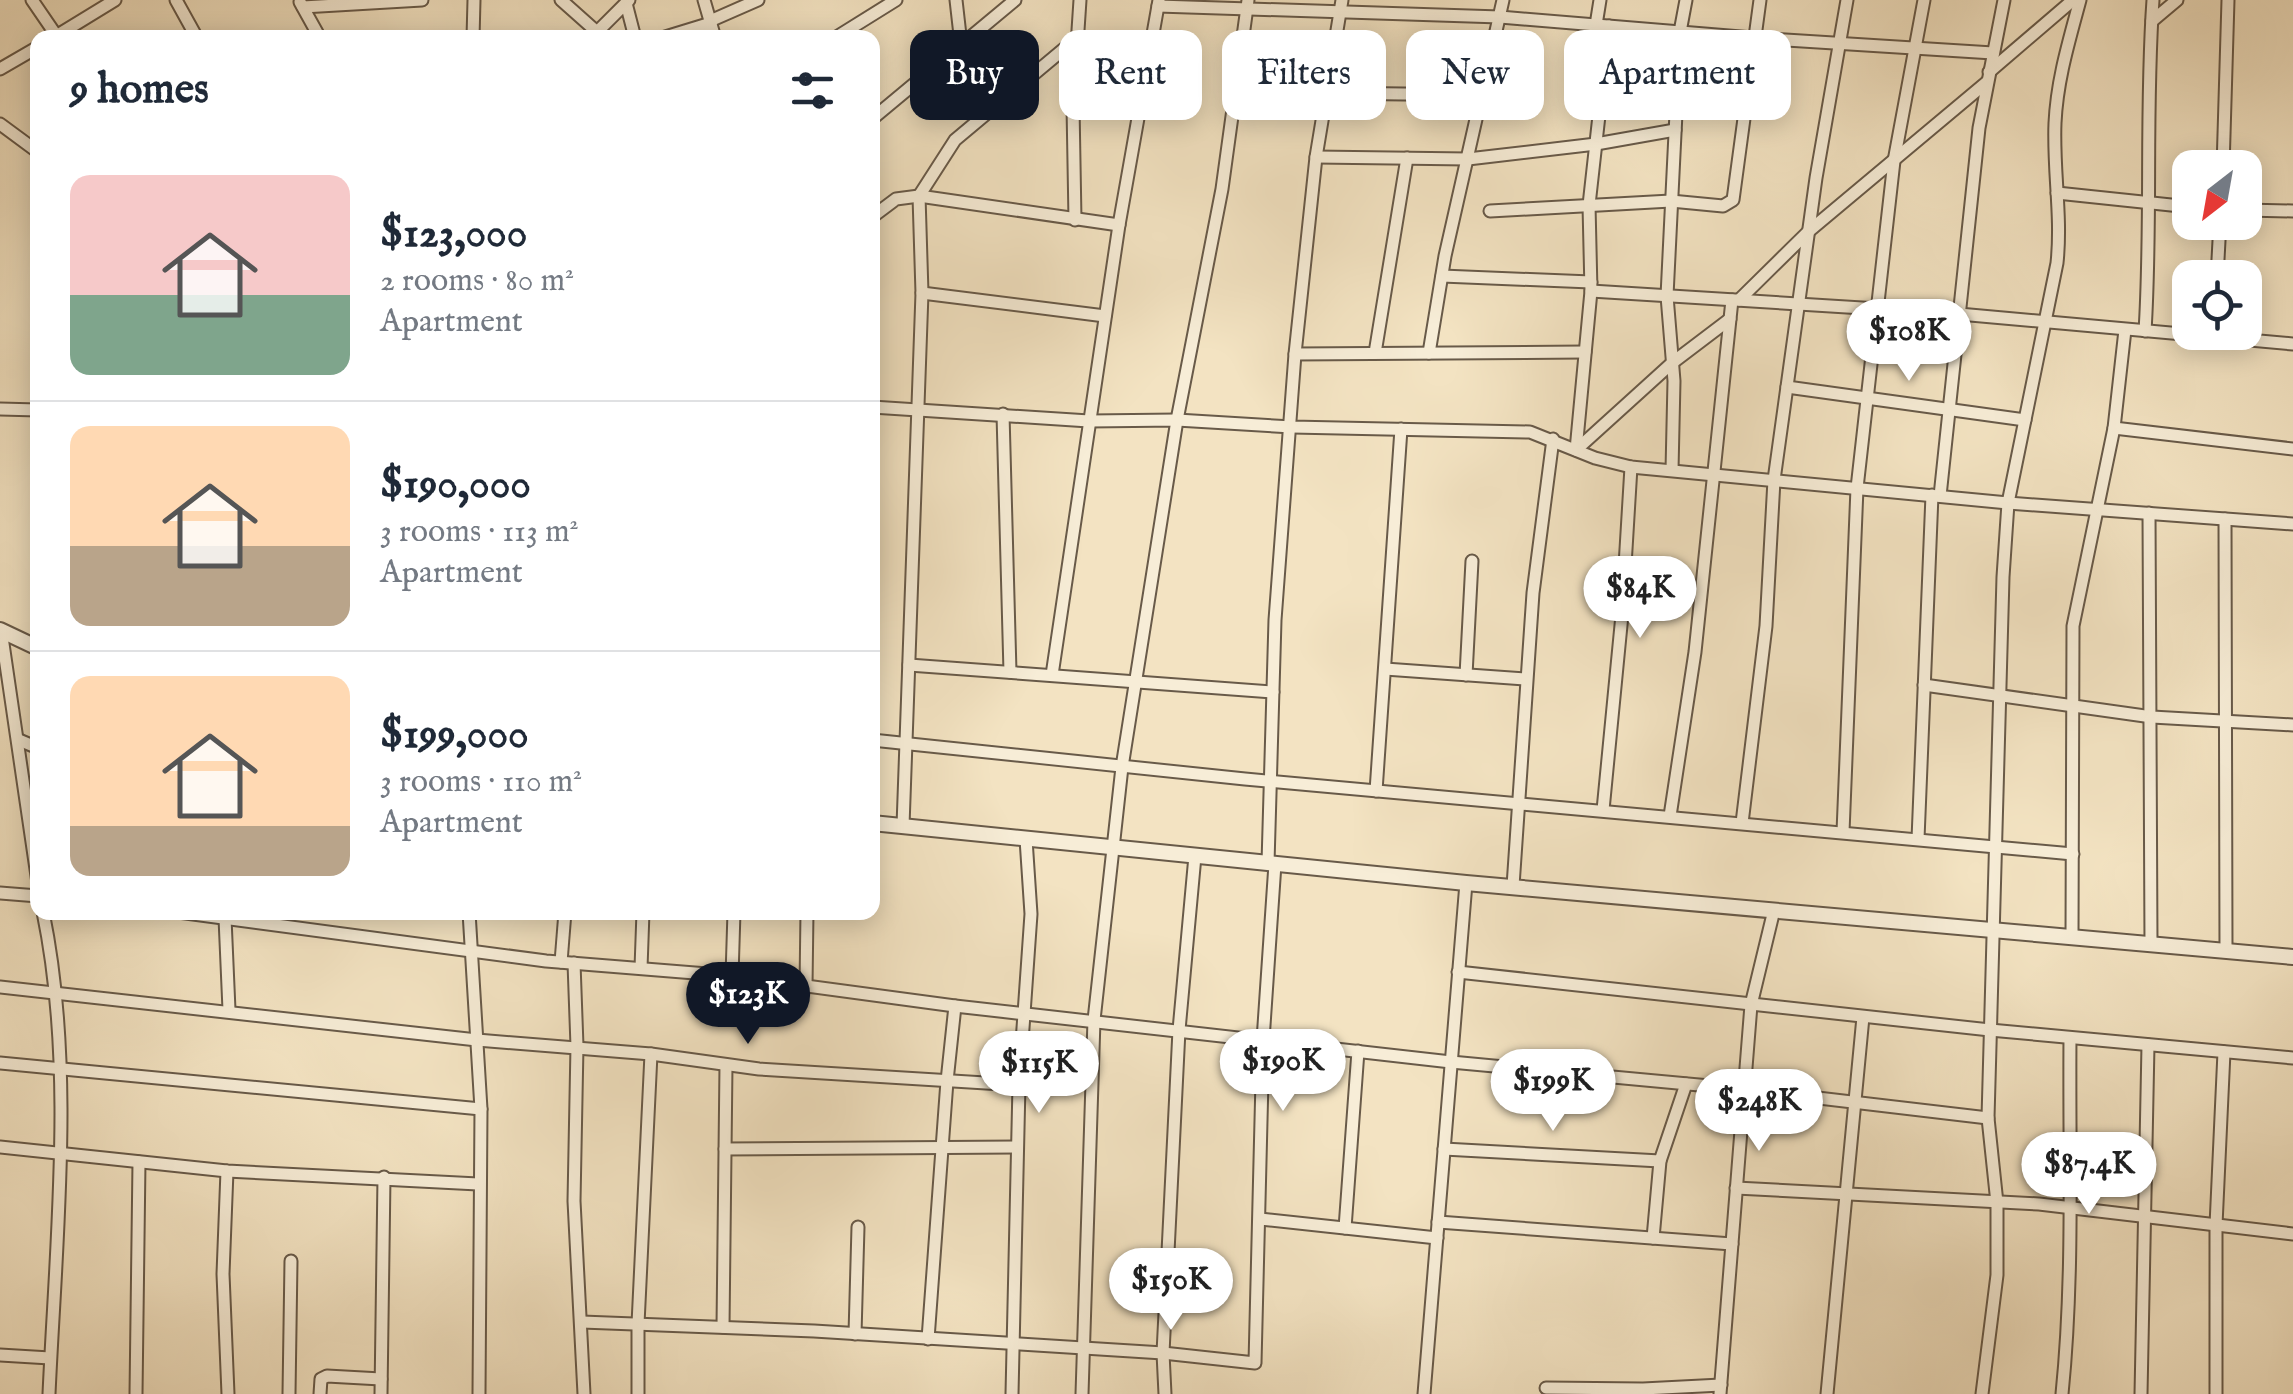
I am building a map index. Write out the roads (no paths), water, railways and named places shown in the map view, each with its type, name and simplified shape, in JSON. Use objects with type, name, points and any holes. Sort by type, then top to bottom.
[{"type":"street","points":[[32,0],[50,30]]},
{"type":"street","points":[[64,30],[115,0]]},
{"type":"street","points":[[176,0],[193,30]]},
{"type":"street","points":[[316,30],[301,3],[422,0]]},
{"type":"street","points":[[473,30],[474,0]]},
{"type":"street","points":[[561,0],[589,30]]},
{"type":"street","points":[[704,0],[712,30]]},
{"type":"street","points":[[686,30],[758,0]]},
{"type":"street","points":[[848,30],[896,0]]},
{"type":"street","points":[[956,0],[959,30]]},
{"type":"street","points":[[978,30],[1015,0]]},
{"type":"street","points":[[1078,30],[1080,0]]},
{"type":"street","points":[[1430,15],[1433,0]]},
{"type":"street","points":[[1497,30],[1503,0]]},
{"type":"street","points":[[1576,450],[1591,286],[1590,205],[1602,26],[1600,0]]},
{"type":"street","points":[[1680,30],[1686,0]]},
{"type":"street","points":[[1754,30],[1760,0]]},
{"type":"street","points":[[1742,822],[1766,626],[1774,480],[1847,0]]},
{"type":"street","points":[[1843,832],[1857,488],[1894,162],[1924,0]]},
{"type":"street","points":[[1918,839],[1936,496],[1979,128],[2004,0]]},
{"type":"street","points":[[1670,816],[1695,652],[1730,319],[1736,300],[1809,231],[1894,162],[2076,0]]},
{"type":"street","points":[[1982,1394],[1997,1275],[1997,1203],[1988,1118],[2008,502],[2058,249],[2055,124],[2076,0]]},
{"type":"street","points":[[2145,331],[2153,0]]},
{"type":"street","points":[[2152,21],[2176,0]]},
{"type":"street","points":[[2224,150],[2228,0]]},
{"type":"street","points":[[599,30],[627,2]]},
{"type":"street","points":[[627,2],[634,30]]},
{"type":"street","points":[[1052,674],[1105,316],[1159,3],[1341,6],[1654,30]]},
{"type":"street","points":[[1082,1394],[1094,1020],[1122,767],[1177,420],[1222,189],[1247,4]]},
{"type":"street","points":[[1791,40],[1993,53]]},
{"type":"street","points":[[0,69],[30,51]]},
{"type":"street","points":[[903,826],[922,293],[919,196],[955,140],[1059,54]]},
{"type":"street","points":[[880,112],[910,87]]},
{"type":"street","points":[[1073,120],[1075,220]]},
{"type":"street","points":[[582,1322],[1163,1352],[1255,1363],[1275,620],[1295,354],[1322,120]]},
{"type":"street","points":[[1429,353],[1477,120]]},
{"type":"street","points":[[1672,470],[1672,363],[1666,296],[1676,120]]},
{"type":"street","points":[[1490,211],[1671,201],[1723,206],[1733,200],[1743,120]]},
{"type":"street","points":[[0,124],[30,146]]},
{"type":"street","points":[[1316,157],[1468,160],[1675,130]]},
{"type":"street","points":[[1375,353],[1406,158]]},
{"type":"street","points":[[2057,192],[2172,206]]},
{"type":"street","points":[[880,211],[896,198],[919,196],[1120,225]]},
{"type":"street","points":[[2262,210],[2293,211]]},
{"type":"street","points":[[1442,276],[2172,333]]},
{"type":"street","points":[[922,293],[1105,316]]},
{"type":"street","points":[[1576,450],[1672,363],[1730,319]]},
{"type":"street","points":[[2072,936],[2073,626],[2114,428],[2124,330]]},
{"type":"street","points":[[2262,341],[2293,344]]},
{"type":"street","points":[[1295,354],[1585,352]]},
{"type":"street","points":[[1788,387],[2025,420]]},
{"type":"street","points":[[880,407],[1089,421],[1177,420],[1292,427],[1530,432],[1632,467],[2293,524]]},
{"type":"street","points":[[0,409],[30,410]]},
{"type":"street","points":[[1003,414],[1010,672]]},
{"type":"street","points":[[2114,428],[2293,448]]},
{"type":"street","points":[[1376,791],[1402,429]]},
{"type":"street","points":[[1513,886],[1525,679],[1553,439]]},
{"type":"street","points":[[1604,810],[1632,467]]},
{"type":"street","points":[[2149,513],[2151,944]]},
{"type":"street","points":[[2226,519],[2226,950]]},
{"type":"street","points":[[1466,675],[1472,560]]},
{"type":"street","points":[[1,630],[30,644]]},
{"type":"street","points":[[1,630],[30,823]]},
{"type":"street","points":[[909,665],[1274,692]]},
{"type":"street","points":[[1385,669],[1525,679]]},
{"type":"street","points":[[1924,685],[2152,717],[2293,725]]},
{"type":"street","points":[[19,740],[30,745]]},
{"type":"street","points":[[880,741],[1271,782],[2073,854]]},
{"type":"street","points":[[880,824],[1466,883],[2293,957]]},
{"type":"street","points":[[1012,1394],[1018,1085],[1031,914],[1026,839]]},
{"type":"street","points":[[1165,1394],[1163,1352],[1179,1030],[1195,856]]},
{"type":"street","points":[[1424,1394],[1466,883]]},
{"type":"street","points":[[0,893],[30,895]]},
{"type":"street","points":[[1546,1388],[1720,1389],[1751,1005],[1774,910]]},
{"type":"street","points":[[44,920],[54,992],[58,1069],[49,1394]]},
{"type":"street","points":[[225,920],[228,1010]]},
{"type":"street","points":[[276,920],[567,963],[732,976],[956,1006],[1988,1118]]},
{"type":"street","points":[[470,920],[481,1109],[479,1394]]},
{"type":"street","points":[[565,920],[577,1046],[574,1200],[584,1394]]},
{"type":"street","points":[[641,968],[643,920]]},
{"type":"street","points":[[732,976],[734,920]]},
{"type":"street","points":[[806,986],[807,920]]},
{"type":"street","points":[[1458,972],[1863,1017],[2293,1058]]},
{"type":"street","points":[[0,987],[726,1065],[1018,1085]]},
{"type":"street","points":[[928,1339],[956,1006]]},
{"type":"street","points":[[1827,1394],[1863,1017]]},
{"type":"street","points":[[2062,1394],[2072,1272],[2068,1208],[2070,1038]]},
{"type":"street","points":[[2140,1394],[2148,1045]]},
{"type":"street","points":[[1345,1228],[1358,1051]]},
{"type":"street","points":[[2216,1394],[2216,1225],[2224,1052]]},
{"type":"street","points":[[638,1394],[651,1054]]},
{"type":"street","points":[[0,1063],[481,1109]]},
{"type":"street","points":[[722,1327],[726,1065]]},
{"type":"street","points":[[1653,1238],[1660,1161],[1686,1084]]},
{"type":"street","points":[[0,1147],[226,1170],[478,1184]]},
{"type":"street","points":[[725,1149],[1017,1147]]},
{"type":"street","points":[[1444,1149],[1660,1161]]},
{"type":"street","points":[[136,1394],[139,1162]]},
{"type":"street","points":[[226,1170],[223,1274],[228,1394]]},
{"type":"street","points":[[380,1394],[384,1177]]},
{"type":"street","points":[[1736,1188],[2068,1208],[2293,1234]]},
{"type":"street","points":[[1260,1219],[1437,1238]]},
{"type":"street","points":[[1438,1222],[1732,1244]]},
{"type":"street","points":[[855,1334],[858,1227]]},
{"type":"street","points":[[289,1394],[291,1261]]},
{"type":"street","points":[[0,1355],[50,1358]]},
{"type":"street","points":[[320,1394],[322,1379],[328,1376],[381,1378]]}]
